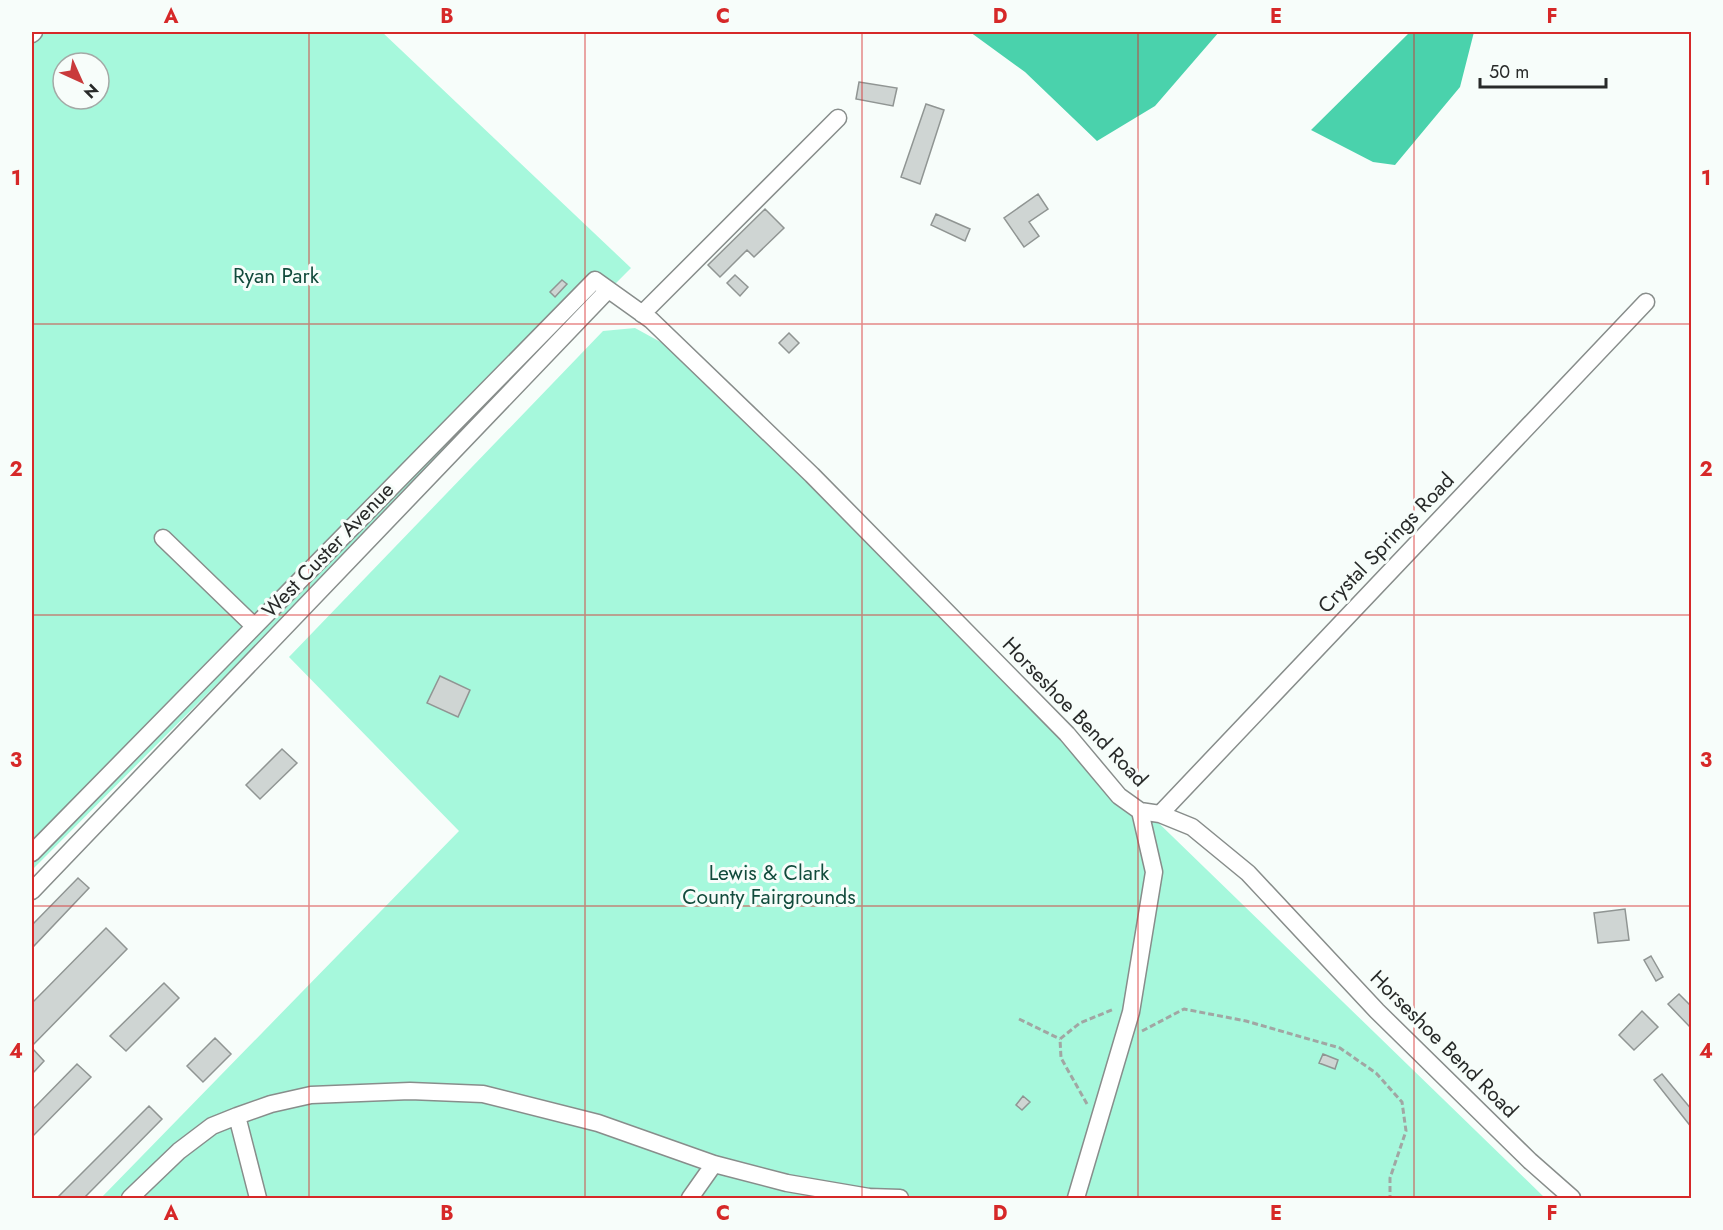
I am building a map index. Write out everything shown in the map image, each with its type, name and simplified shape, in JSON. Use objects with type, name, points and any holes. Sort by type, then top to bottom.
[{"type":"street","points":[[32,853],[595,280],[642,314],[838,118]]},
{"type":"street","name":"West Custer Avenue","points":[[32,891],[608,290]]},
{"type":"street","name":"Crystal Springs Road","points":[[1160,814],[1646,303]]},
{"type":"street","name":"Horseshoe Bend Road","points":[[642,314],[664,332],[812,475],[1068,734],[1119,796],[1140,811],[1160,814],[1192,826],[1248,873],[1377,1011],[1530,1161],[1572,1198]]},
{"type":"street","points":[[163,538],[254,626]]},
{"type":"street","points":[[1076,1198],[1132,1001],[1154,872],[1140,811]]},
{"type":"street","points":[[130,1198],[179,1151],[212,1126],[237,1116],[271,1104],[310,1095],[410,1091],[483,1094],[598,1124],[714,1164],[787,1183],[869,1198],[900,1198]]},
{"type":"street","points":[[237,1116],[258,1198]]},
{"type":"street","points":[[690,1198],[714,1164]]},
{"type":"path","points":[[1060,1039],[1080,1023],[1132,1001]]},
{"type":"path","points":[[1121,1046],[1151,1025],[1184,1009],[1246,1021],[1340,1048],[1376,1073],[1402,1102],[1406,1131],[1390,1178],[1390,1198]]},
{"type":"path","points":[[1019,1019],[1060,1039]]},
{"type":"path","points":[[1060,1039],[1061,1058],[1097,1125]]},
{"type":"green space","name":"Ryan Park","points":[[32,32],[382,32],[631,268],[32,870]]},
{"type":"green space","points":[[970,32],[1219,32],[1155,106],[1097,141],[1025,72]]},
{"type":"green space","points":[[1410,32],[1474,32],[1460,87],[1395,165],[1373,162],[1311,130]]},
{"type":"green space","name":"Lewis & Clark County Fairgrounds","points":[[635,328],[666,345],[1545,1198],[101,1198],[459,831],[289,657],[603,331]]},
{"type":"building","points":[[859,82],[897,88],[893,106],[856,99]]},
{"type":"building","points":[[926,104],[944,110],[920,184],[901,177]]},
{"type":"building","points":[[1038,194],[1048,209],[1029,222],[1039,236],[1024,247],[1004,218]]},
{"type":"building","points":[[765,209],[784,228],[754,257],[747,250],[720,277],[708,265]]},
{"type":"building","points":[[936,214],[970,229],[965,241],[931,225]]},
{"type":"building","points":[[735,275],[748,287],[740,296],[727,283]]},
{"type":"building","points":[[562,280],[567,284],[555,297],[550,292]]},
{"type":"building","points":[[789,333],[799,343],[789,353],[779,343]]},
{"type":"building","points":[[440,676],[470,690],[458,717],[427,703]]},
{"type":"building","points":[[282,749],[297,763],[260,799],[246,785]]},
{"type":"building","points":[[78,878],[89,888],[32,948],[32,925]]},
{"type":"building","points":[[1625,909],[1629,940],[1598,943],[1594,913]]},
{"type":"building","points":[[106,928],[127,949],[32,1046],[32,1003]]},
{"type":"building","points":[[1651,956],[1663,977],[1656,981],[1644,960]]},
{"type":"building","points":[[164,983],[179,998],[126,1051],[110,1036]]},
{"type":"building","points":[[1679,994],[1689,1004],[1692,1002],[1692,1023],[1689,1026],[1668,1004]]},
{"type":"building","points":[[1642,1011],[1658,1027],[1634,1050],[1619,1035]]},
{"type":"building","points":[[215,1038],[231,1054],[203,1082],[187,1066]]},
{"type":"building","points":[[32,1048],[44,1061],[32,1074]]},
{"type":"building","points":[[1323,1054],[1338,1060],[1335,1069],[1319,1063]]},
{"type":"building","points":[[77,1064],[91,1077],[32,1137],[32,1110]]},
{"type":"building","points":[[1662,1074],[1692,1110],[1692,1128],[1654,1080]]},
{"type":"building","points":[[1023,1096],[1030,1102],[1022,1110],[1016,1105]]},
{"type":"building","points":[[149,1106],[162,1119],[84,1198],[57,1198]]}]
